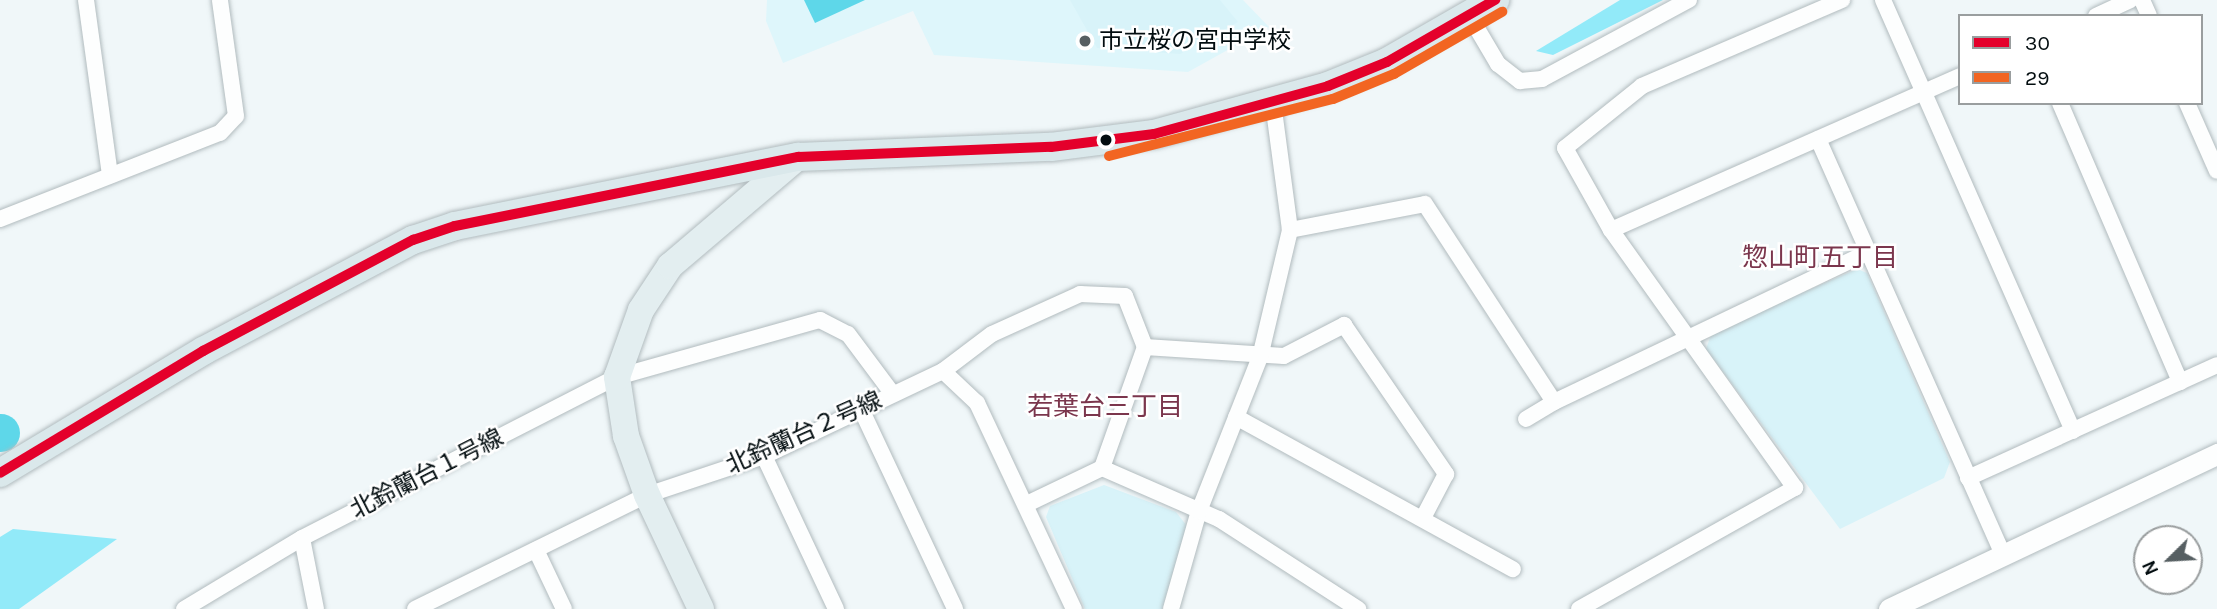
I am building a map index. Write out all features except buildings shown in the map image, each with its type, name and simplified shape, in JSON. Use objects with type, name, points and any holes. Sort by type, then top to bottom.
[{"type":"highway","points":[[0,473],[203,351],[413,240],[602,191],[798,157],[1106,142],[1273,103],[1387,62],[1462,7],[1495,0]]},
{"type":"main road","points":[[701,609],[646,495],[626,436],[617,377],[641,310],[670,266],[798,157]]},
{"type":"street","points":[[86,0],[110,175]]},
{"type":"street","points":[[0,219],[220,133],[236,116],[220,0]]},
{"type":"street","points":[[1462,7],[1498,64],[1520,81],[1542,79],[1689,0]]},
{"type":"street","points":[[1579,609],[1795,488],[1611,230],[1565,148],[1642,86],[1842,0]]},
{"type":"street","points":[[1883,0],[2073,430]]},
{"type":"street","points":[[2100,14],[2131,0]]},
{"type":"street","points":[[1611,230],[1958,77]]},
{"type":"street","points":[[1171,609],[1199,511],[1260,357],[1290,230],[1273,103]]},
{"type":"street","points":[[2061,105],[2180,382]]},
{"type":"street","points":[[2188,105],[2217,171]]},
{"type":"street","points":[[1818,139],[2002,552]]},
{"type":"street","points":[[1290,230],[1425,204],[1554,402]]},
{"type":"street","points":[[1526,419],[1554,402],[1868,252]]},
{"type":"street","name":"北鈴蘭台２号線","points":[[415,609],[646,495],[764,456],[943,371],[992,334],[1080,294],[1125,296],[1145,347]]},
{"type":"street","name":"北鈴蘭台１号線","points":[[184,609],[302,538],[617,377],[820,320],[848,334],[892,393]]},
{"type":"street","points":[[1029,503],[1102,468],[1145,347],[1260,357],[1284,356],[1344,325],[1446,474],[1423,518]]},
{"type":"street","points":[[1968,478],[2217,365]]},
{"type":"street","points":[[943,371],[977,402],[1029,503],[1074,609]]},
{"type":"street","points":[[861,409],[955,609]]},
{"type":"street","points":[[1236,417],[1513,569]]},
{"type":"street","points":[[1889,609],[2002,552],[2217,454]]},
{"type":"street","points":[[764,456],[836,609]]},
{"type":"street","points":[[1102,468],[1199,511],[1358,609]]},
{"type":"street","points":[[302,538],[316,609]]},
{"type":"street","points":[[536,550],[564,609]]},
{"type":"shaded area","name":"市立桜の宮中学校","points":[[767,0],[1243,0],[1269,27],[1188,72],[934,55],[913,11],[783,63],[766,21]]},
{"type":"shaded area","points":[[804,0],[865,0],[815,23]]},
{"type":"shaded area","points":[[1070,0],[1220,0],[1238,22],[1180,54],[1097,48]]},
{"type":"shaded area","points":[[1620,0],[1663,0],[1553,55],[1536,51]]},
{"type":"shaded area","points":[[1857,269],[1867,273],[1950,462],[1944,478],[1840,529],[1706,349],[1712,332]]},
{"type":"shaded area","points":[[1104,485],[1176,512],[1187,526],[1162,609],[1085,609],[1046,517],[1050,506]]},
{"type":"shaded area","points":[[13,529],[117,539],[19,609],[0,609],[0,537]]},
{"type":"transit line","name":"30","points":[[0,473],[203,351],[413,240],[455,226],[798,157],[1051,147],[1154,134],[1328,86],[1387,62],[1495,0]]},
{"type":"transit line","name":"29","points":[[1109,156],[1333,99],[1394,74],[1502,12]]},
{"type":"place","name":"市立桜の宮中学校","points":[[1085,41]]},
{"type":"district","name":"惣山町五丁目","points":[[1820,258]]},
{"type":"district","name":"若葉台三丁目","points":[[1105,407]]}]
